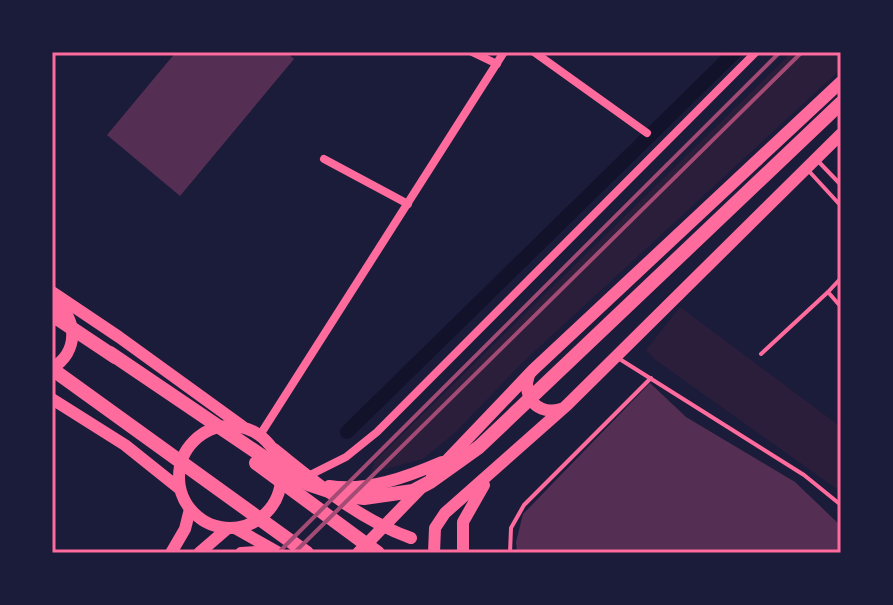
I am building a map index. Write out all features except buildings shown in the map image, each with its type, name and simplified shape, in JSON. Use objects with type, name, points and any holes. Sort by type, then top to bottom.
[{"type":"highway","points":[[52,315],[308,484],[341,495],[364,498],[413,491],[479,447],[841,103]]},
{"type":"highway","points":[[110,353],[378,553]]},
{"type":"highway","points":[[52,368],[307,553]]},
{"type":"main road","points":[[358,553],[533,370],[841,82]]},
{"type":"main road","points":[[52,292],[244,427],[260,435],[344,505],[382,528],[411,538],[433,553],[435,528],[439,521],[567,405],[841,134]]},
{"type":"main road","points":[[52,299],[63,308],[73,331],[72,344],[66,356],[52,368]]},
{"type":"main road","points":[[533,370],[527,383],[533,404],[554,411],[567,405]]},
{"type":"main road","points":[[52,399],[125,445],[180,489]]},
{"type":"main road","points":[[244,427],[226,425],[194,439],[181,462],[180,489],[190,509],[214,525],[232,528],[277,552]]},
{"type":"main road","points":[[199,553],[232,528],[250,524],[263,516],[273,504],[281,475],[271,447]]},
{"type":"main road","points":[[313,480],[343,488],[362,487],[418,472],[448,459]]},
{"type":"main road","points":[[463,553],[463,522],[478,493],[498,466]]},
{"type":"main road","points":[[171,553],[185,529],[190,509]]},
{"type":"main road","points":[[358,553],[380,538],[411,538]]},
{"type":"main road","points":[[241,553],[277,552]]},
{"type":"street","points":[[472,52],[497,64]]},
{"type":"street","points":[[260,435],[504,52]]},
{"type":"street","points":[[534,52],[647,133]]},
{"type":"street","points":[[313,480],[377,432],[756,52]]},
{"type":"street","points":[[324,159],[408,204]]},
{"type":"lane","points":[[816,158],[841,185]]},
{"type":"lane","points":[[806,168],[841,206]]},
{"type":"lane","points":[[761,354],[841,278]]},
{"type":"lane","points":[[828,292],[841,307]]},
{"type":"lane","points":[[616,357],[804,475],[841,505]]},
{"type":"lane","points":[[510,553],[511,528],[524,505],[651,378]]},
{"type":"shaded area","points":[[792,52],[841,52],[841,69],[520,365],[456,432],[423,459],[371,473],[374,462]]},
{"type":"shaded area","points":[[680,307],[841,427],[841,492],[654,359],[646,350]]},
{"type":"waterway","points":[[347,432],[735,52]]},
{"type":"railway","points":[[278,553],[780,52]]},
{"type":"railway","points":[[294,553],[802,52]]}]
